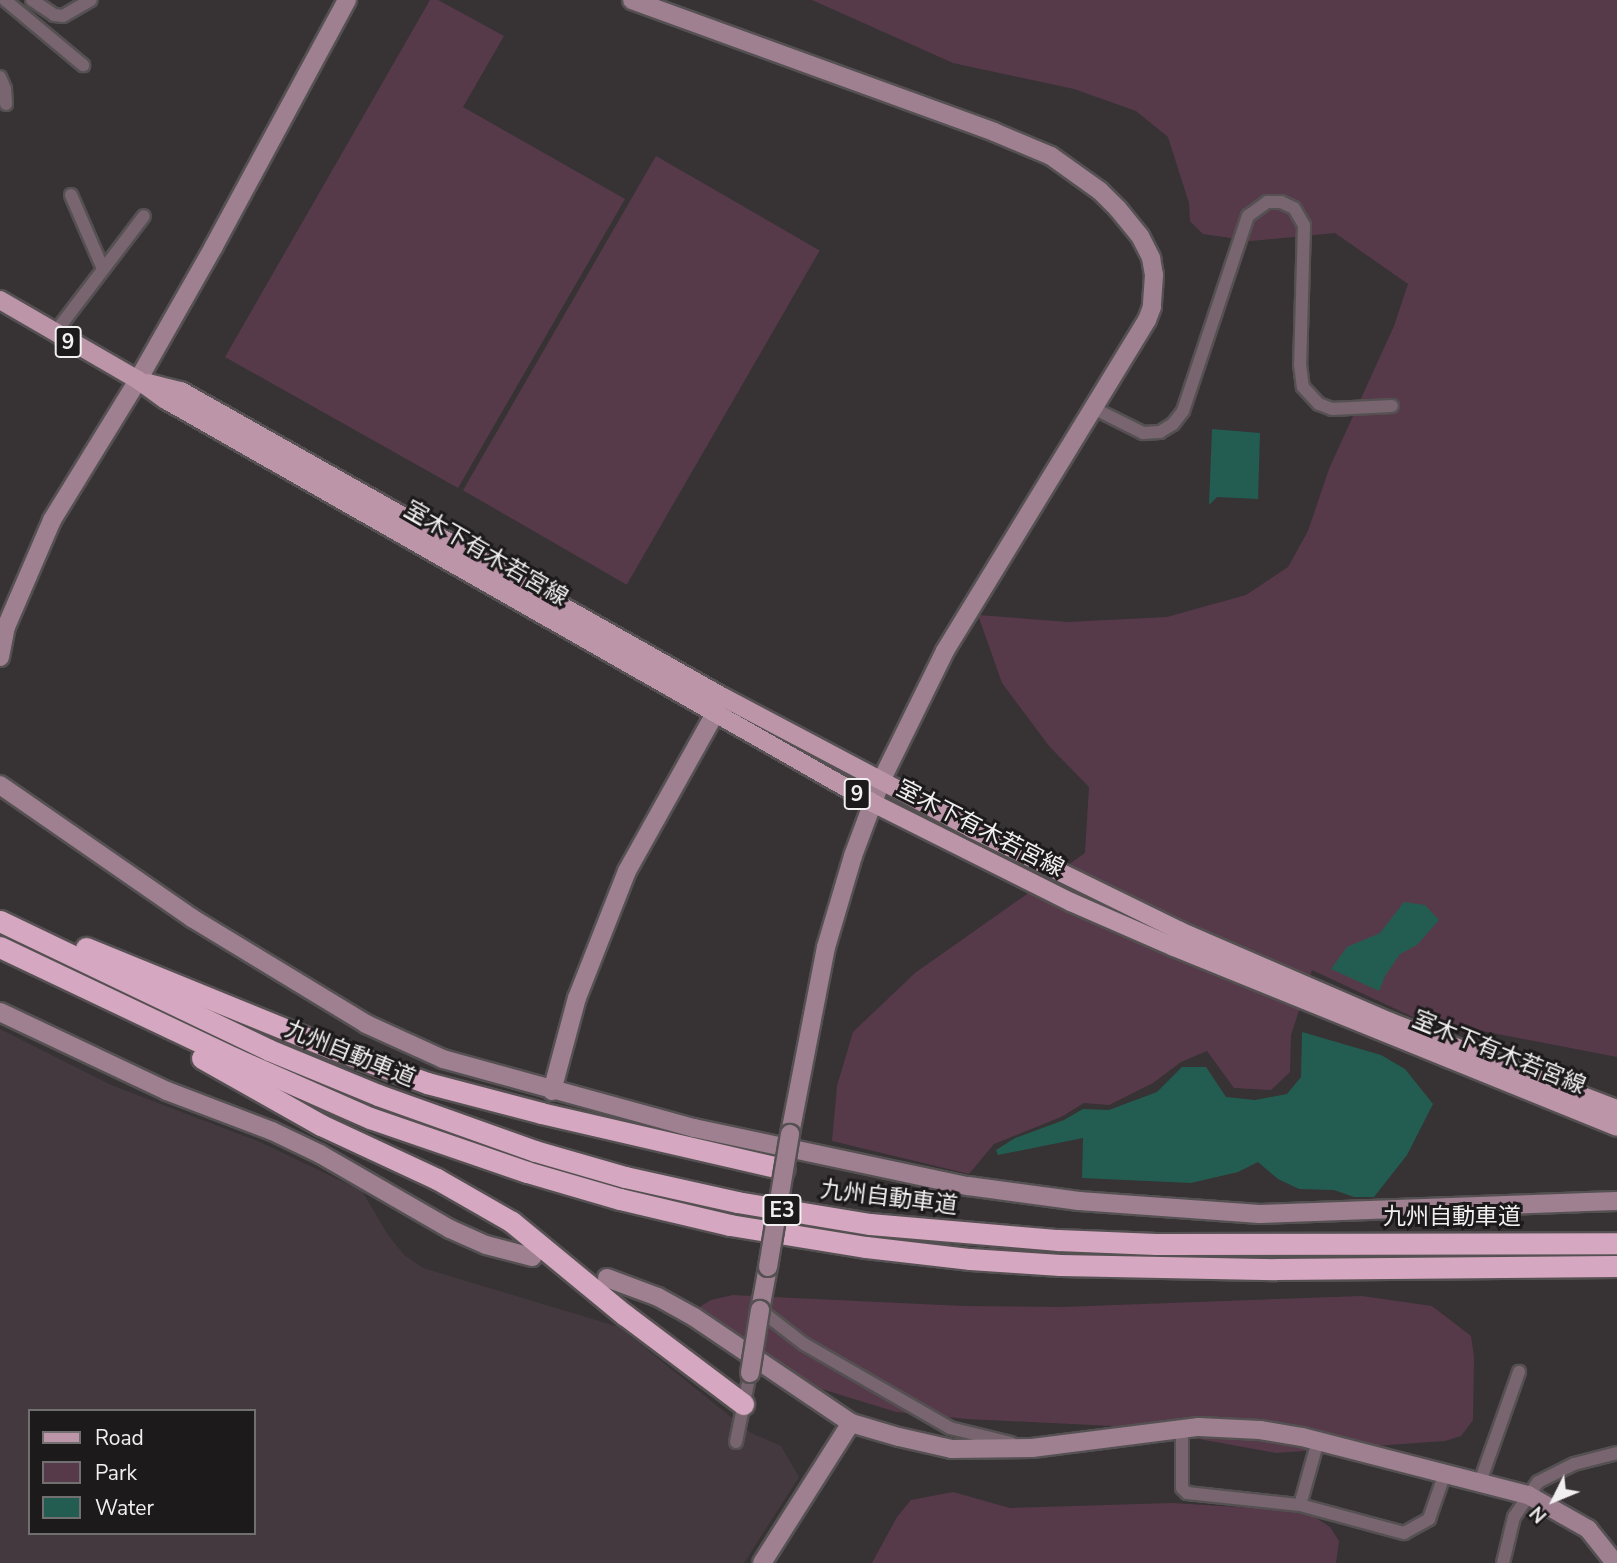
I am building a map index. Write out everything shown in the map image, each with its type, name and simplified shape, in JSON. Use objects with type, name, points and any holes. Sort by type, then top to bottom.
[{"type":"highway","points":[[0,913],[319,1043],[427,1083],[541,1113],[775,1166]]},
{"type":"highway","name":"九州自動車道","points":[[0,921],[269,1050],[425,1113],[625,1177],[737,1202],[870,1224],[1058,1240],[1156,1244],[1617,1242]]},
{"type":"highway","name":"E3","points":[[0,947],[236,1059],[370,1118],[527,1172],[620,1199],[730,1225],[918,1253],[1060,1265],[1276,1269],[1617,1266]]},
{"type":"highway","points":[[0,956],[216,1065],[321,1125],[475,1200],[512,1222],[625,1315],[743,1404]]},
{"type":"main road","name":"室木下有木若宮線","points":[[0,300],[54,334],[138,380],[166,400],[719,705],[873,803],[1071,902],[1162,942],[1617,1126]]},
{"type":"main road","name":"室木下有木若宮線","points":[[719,705],[881,781],[1180,931],[1413,1031],[1617,1109]]},
{"type":"street","points":[[5,0],[83,65]]},
{"type":"street","points":[[32,0],[54,15],[64,16],[91,0]]},
{"type":"street","points":[[0,657],[6,627],[52,520],[138,380],[347,0]]},
{"type":"street","points":[[632,0],[995,132],[1051,156],[1100,191],[1140,236],[1151,258],[1154,290],[1147,320],[945,651],[881,781],[853,856],[825,947],[790,1134],[775,1166],[768,1267],[736,1442]]},
{"type":"street","points":[[0,77],[5,89],[6,104]]},
{"type":"street","points":[[71,195],[103,269]]},
{"type":"street","points":[[1095,409],[1143,433],[1160,432],[1183,411],[1248,216],[1267,202],[1281,202],[1294,208],[1304,225],[1300,364],[1303,387],[1319,404],[1332,408],[1392,406]]},
{"type":"street","points":[[54,334],[144,216]]},
{"type":"street","points":[[552,1091],[577,998],[626,871],[719,705]]},
{"type":"street","points":[[0,785],[192,918],[366,1024],[443,1059],[552,1091],[849,1163],[968,1186],[1079,1201],[1260,1214],[1617,1201]]},
{"type":"street","points":[[0,1012],[167,1091],[272,1131],[320,1154],[450,1229],[486,1245],[532,1257]]},
{"type":"street","points":[[607,1278],[657,1297],[694,1317],[851,1423],[952,1448],[1031,1448],[1182,1429],[1260,1430],[1318,1441],[1528,1495],[1588,1529],[1615,1563]]},
{"type":"street","points":[[760,1310],[804,1344],[950,1428],[1031,1448]]},
{"type":"street","points":[[1480,1482],[1519,1372]]},
{"type":"street","points":[[762,1563],[851,1423]]},
{"type":"street","points":[[1182,1429],[1182,1488],[1187,1493],[1300,1505],[1404,1533],[1429,1519],[1445,1473]]},
{"type":"street","points":[[1300,1505],[1318,1441]]},
{"type":"street","points":[[1503,1563],[1508,1530],[1538,1482],[1574,1464],[1617,1453]]},
{"type":"shaded area","points":[[0,1029],[111,1085],[260,1142],[362,1191],[388,1235],[404,1255],[423,1268],[619,1327],[751,1433],[781,1446],[799,1477],[744,1563],[0,1563]]},
{"type":"green space","points":[[430,0],[438,0],[504,36],[463,107],[625,199],[458,488],[225,357]]},
{"type":"green space","points":[[812,0],[1617,0],[1617,1057],[1415,1018],[1312,970],[1291,1035],[1290,1072],[1271,1090],[1234,1088],[1207,1051],[1181,1062],[1153,1083],[1109,1105],[1084,1103],[1061,1117],[994,1144],[969,1174],[832,1141],[837,1086],[853,1032],[915,973],[1085,853],[1089,787],[1049,746],[1002,683],[978,615],[1068,622],[1167,617],[1246,595],[1288,567],[1308,531],[1329,469],[1394,326],[1408,284],[1335,233],[1251,241],[1203,234],[1190,221],[1189,203],[1168,137],[1136,111],[1074,89],[953,63]]},
{"type":"green space","points":[[656,156],[820,251],[627,585],[463,490]]},
{"type":"green space","points":[[733,1295],[963,1306],[1062,1307],[1362,1296],[1432,1306],[1471,1336],[1474,1357],[1473,1420],[1461,1436],[1445,1441],[1276,1453],[1133,1427],[967,1419],[896,1412],[812,1386],[761,1365],[699,1318],[701,1306],[711,1300]]},
{"type":"green space","points":[[953,1492],[1010,1508],[1172,1503],[1274,1509],[1313,1516],[1330,1527],[1339,1541],[1336,1563],[872,1563],[897,1517],[911,1500]]},
{"type":"water","points":[[1212,429],[1260,433],[1258,499],[1217,497],[1209,505]]},
{"type":"water","points":[[1404,902],[1425,905],[1439,920],[1417,945],[1400,954],[1385,976],[1379,991],[1331,969],[1347,947],[1380,933]]},
{"type":"water","points":[[1302,1032],[1381,1055],[1405,1069],[1433,1104],[1407,1155],[1374,1197],[1354,1197],[1334,1190],[1299,1189],[1278,1179],[1258,1162],[1238,1172],[1191,1183],[1082,1178],[1083,1138],[998,1155],[996,1150],[1015,1138],[1064,1120],[1083,1109],[1109,1110],[1157,1092],[1182,1067],[1206,1067],[1226,1097],[1255,1100],[1287,1094],[1301,1077]]}]
